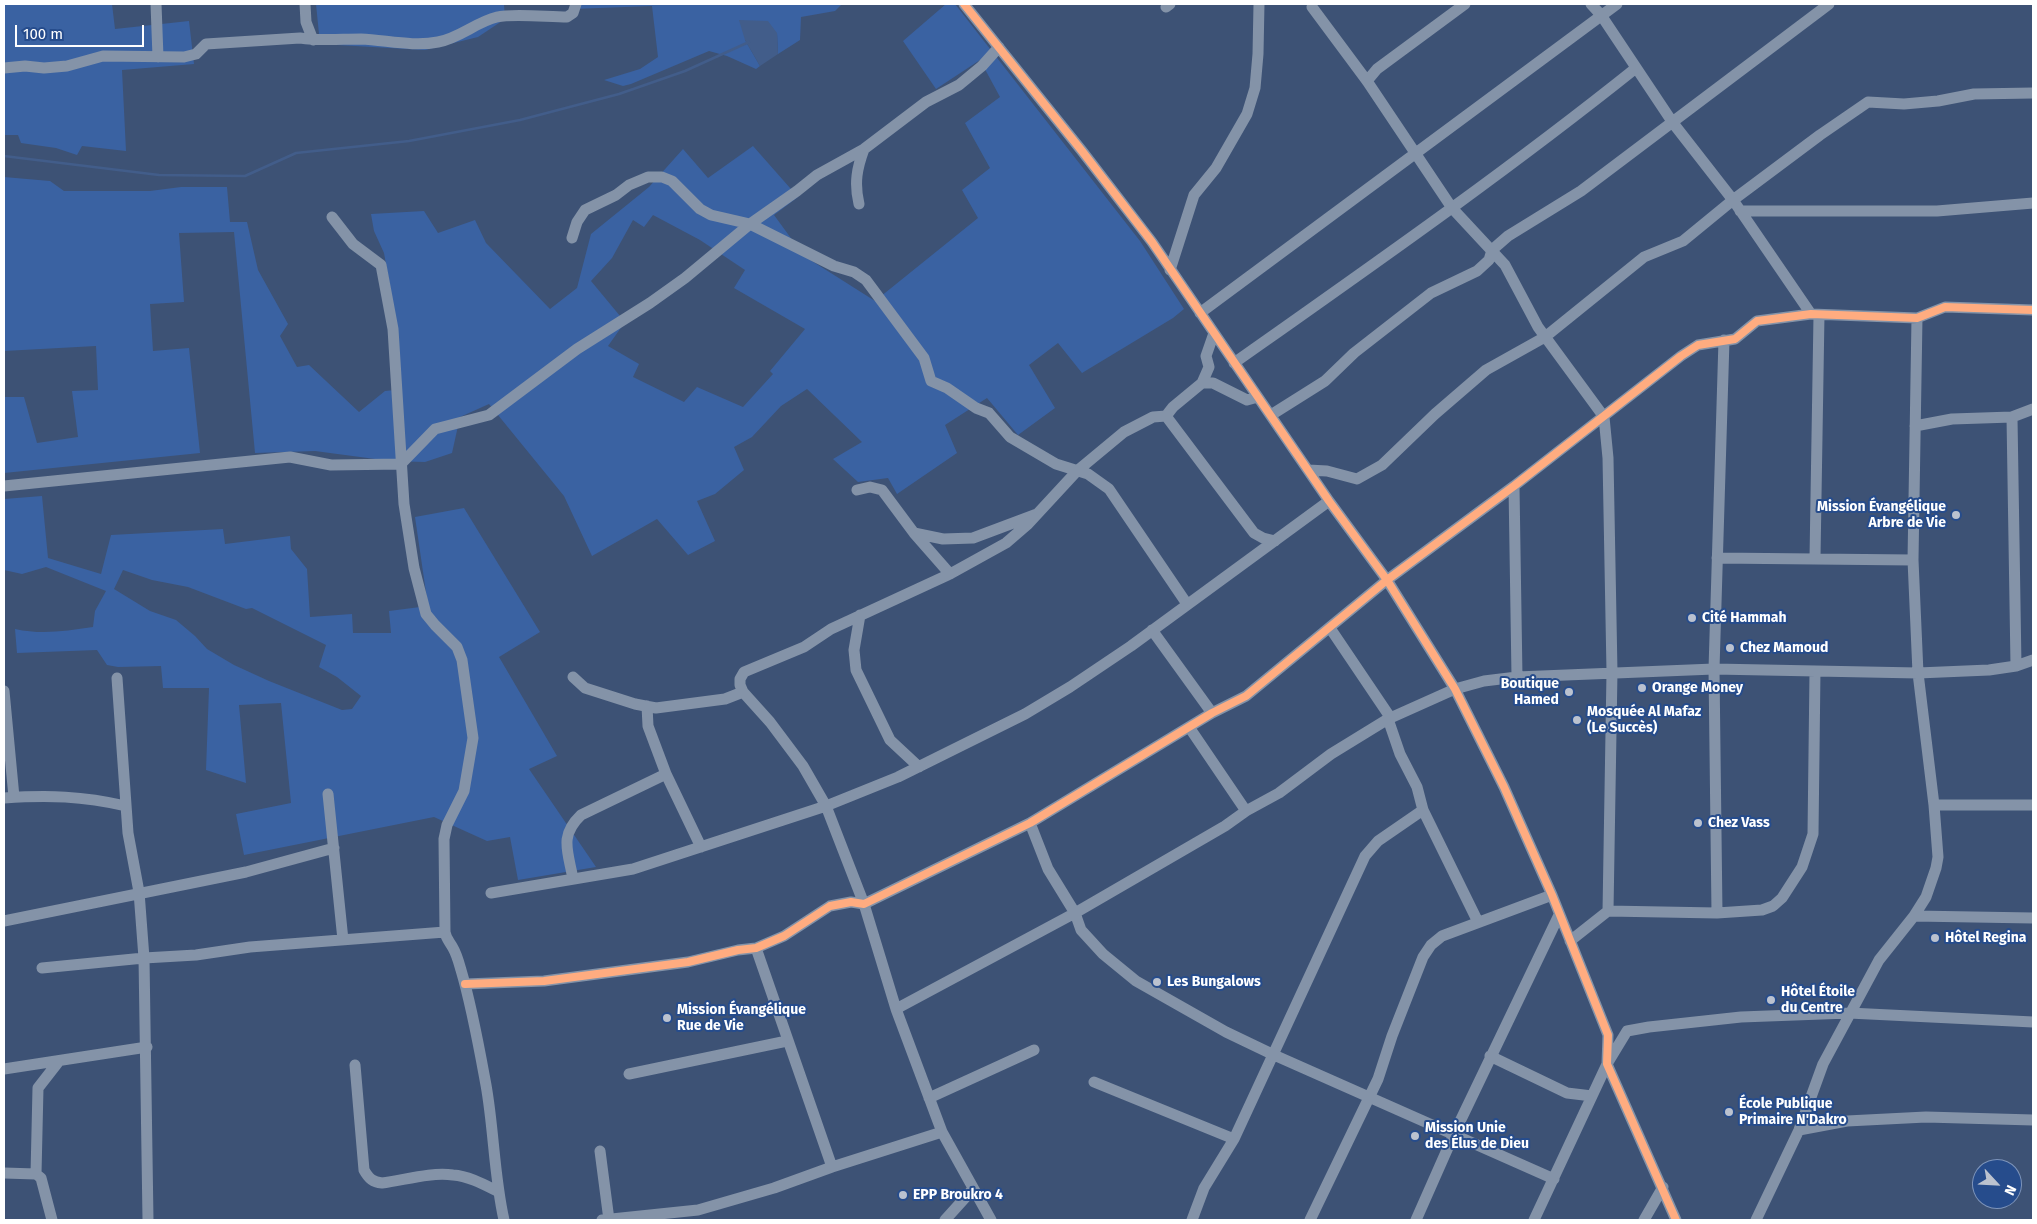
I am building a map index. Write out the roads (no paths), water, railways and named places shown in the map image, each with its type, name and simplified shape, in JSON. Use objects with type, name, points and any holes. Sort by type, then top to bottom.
[{"type":"street","points":[[156,4],[158,57]]},
{"type":"street","points":[[305,4],[306,22],[313,40]]},
{"type":"street","points":[[4,68],[67,66],[103,56],[184,57],[196,54],[206,44],[300,38],[313,40],[362,39],[394,42],[436,42],[459,36],[487,20],[501,16],[566,17],[573,13],[576,4]]},
{"type":"street","points":[[964,4],[1082,151],[1170,270],[1329,502],[1387,580],[1455,689],[1504,787],[1552,895],[1608,1035],[1607,1064],[1676,1220]]},
{"type":"street","points":[[1170,270],[1194,195],[1216,168],[1247,114],[1255,88],[1259,4]]},
{"type":"street","points":[[1368,80],[1376,69],[1465,4]]},
{"type":"street","points":[[1591,4],[1601,15],[1673,123],[1733,200],[1815,314],[1815,558]]},
{"type":"street","points":[[1200,313],[1617,4]]},
{"type":"street","points":[[1270,416],[1325,381],[1354,353],[1431,293],[1477,271],[1489,260],[1492,250],[1508,236],[1581,191],[1829,4]]},
{"type":"street","points":[[1312,7],[1368,80],[1452,208],[1505,265],[1538,327],[1604,417],[1608,458],[1612,672],[1608,911]]},
{"type":"street","points":[[4,486],[290,457],[330,465],[401,464],[435,429],[489,414],[577,349],[657,298],[750,224],[797,191],[816,175],[864,149],[926,102],[959,85],[982,66],[999,47]]},
{"type":"street","points":[[1234,363],[1452,208],[1636,68]]},
{"type":"street","points":[[1308,470],[1327,471],[1357,479],[1382,465],[1435,414],[1486,370],[1545,337],[1644,257],[1684,241],[1733,200],[1868,102],[1904,104],[1938,101],[1974,94],[2033,93]]},
{"type":"street","points":[[859,204],[855,187],[857,168],[864,149]]},
{"type":"street","points":[[572,238],[577,222],[585,210],[629,185],[648,177],[662,177],[672,181],[700,209],[711,215],[750,224],[834,266],[854,272],[866,280],[924,358],[931,380],[948,388],[976,408],[990,413],[1010,437],[1056,464],[1088,474],[1109,489],[1187,604]]},
{"type":"street","points":[[1740,211],[1937,211],[2033,203]]},
{"type":"street","points":[[332,217],[353,244],[381,265],[393,329],[404,504],[414,568],[426,614],[434,626],[457,646],[462,660],[473,738],[464,791],[447,825],[444,839],[445,932],[446,939],[453,948],[458,960],[465,984],[486,1086],[497,1191],[504,1220]]},
{"type":"street","points":[[465,984],[544,981],[680,963],[738,950],[756,948],[784,936],[830,906],[851,902],[864,904],[1030,823],[1212,713],[1246,696],[1387,580],[1514,486],[1681,356],[1698,345],[1735,339],[1758,321],[1815,314],[1917,318],[1945,308],[2033,310]]},
{"type":"street","points":[[1756,1220],[1799,1130],[1823,1064],[1879,960],[1914,916],[1926,897],[1938,857],[1934,805],[1918,673],[1912,560],[1917,318]]},
{"type":"street","points":[[991,1220],[942,1132],[896,1008],[864,904],[826,806],[803,766],[770,722],[743,692],[740,679],[744,672],[804,647],[831,629],[950,574],[1006,543],[1038,514],[1077,471],[1124,432],[1153,417],[1166,416],[1173,407],[1202,383],[1209,367],[1206,356],[1214,333]]},
{"type":"street","points":[[1716,913],[1714,668],[1724,340]]},
{"type":"street","points":[[1202,383],[1218,385],[1247,400],[1258,397]]},
{"type":"street","points":[[1915,426],[1952,419],[2012,416],[2033,409]]},
{"type":"street","points":[[1166,416],[1254,533],[1275,541]]},
{"type":"street","points":[[2012,416],[2016,666]]},
{"type":"street","points":[[1514,486],[1518,677]]},
{"type":"street","points":[[857,490],[870,487],[882,490],[914,533],[950,574]]},
{"type":"street","points":[[491,893],[633,869],[826,806],[919,767],[1025,714],[1070,687],[1329,502]]},
{"type":"street","points":[[914,533],[943,539],[973,538],[1038,514]]},
{"type":"street","points":[[1717,558],[1912,560]]},
{"type":"street","points":[[860,615],[854,650],[856,670],[890,740],[919,767]]},
{"type":"street","points":[[1330,628],[1388,714],[1400,754],[1417,787],[1423,810],[1478,922]]},
{"type":"street","points":[[1152,630],[1212,713]]},
{"type":"street","points":[[896,1008],[1075,914],[1225,826],[1246,811],[1278,793],[1331,754],[1388,719],[1455,689],[1484,681],[1518,677],[1612,672],[1714,668],[1918,673],[1989,670],[2016,666],[2033,660]]},
{"type":"street","points":[[1570,941],[1608,911],[1716,913],[1762,910],[1773,906],[1782,898],[1802,867],[1809,851],[1813,834],[1815,671]]},
{"type":"street","points":[[573,677],[584,688],[647,706],[671,708],[689,702],[724,699],[743,692]]},
{"type":"street","points":[[116,678],[128,833],[139,892],[144,958],[147,1047],[148,1220]]},
{"type":"street","points":[[4,691],[9,798],[39,795],[92,798],[126,806]]},
{"type":"street","points":[[647,706],[648,726],[666,774],[701,848]]},
{"type":"street","points":[[1189,727],[1246,811]]},
{"type":"street","points":[[573,879],[567,842],[567,833],[572,824],[581,815],[666,774]]},
{"type":"street","points":[[328,794],[344,940]]},
{"type":"street","points":[[1934,805],[2033,805]]},
{"type":"street","points":[[1192,1220],[1204,1188],[1234,1139],[1274,1055],[1365,856],[1378,841],[1423,810]]},
{"type":"street","points":[[1030,823],[1048,869],[1075,914],[1081,930],[1092,943],[1136,981],[1226,1032],[1274,1055],[1554,1179]]},
{"type":"street","points":[[4,921],[139,892],[246,872],[334,848]]},
{"type":"street","points":[[1310,1220],[1378,1079],[1392,1036],[1423,957],[1431,945],[1442,936],[1552,895]]},
{"type":"street","points":[[1416,1220],[1490,1056],[1559,915]]},
{"type":"street","points":[[1914,916],[2033,918]]},
{"type":"street","points":[[42,968],[196,955],[250,947],[445,932]]},
{"type":"street","points":[[756,948],[832,1167]]},
{"type":"street","points":[[1534,1220],[1607,1064],[1627,1031],[1741,1017],[1849,1013],[2033,1022]]},
{"type":"street","points":[[629,1074],[787,1041]]},
{"type":"street","points":[[4,1069],[147,1047]]},
{"type":"street","points":[[930,1098],[1034,1050]]},
{"type":"street","points":[[1490,1056],[1567,1093],[1592,1096]]},
{"type":"street","points":[[36,1174],[38,1088],[60,1061]]},
{"type":"street","points":[[355,1065],[364,1170],[369,1178],[374,1182],[382,1184],[436,1175],[452,1175],[464,1177],[497,1191]]},
{"type":"street","points":[[1094,1082],[1234,1139]]},
{"type":"street","points":[[1799,1130],[1847,1121],[1926,1117],[2033,1120]]},
{"type":"street","points":[[600,1151],[606,1220],[698,1210],[774,1188],[832,1167],[942,1132]]},
{"type":"street","points":[[4,1173],[36,1174],[41,1178],[52,1220]]},
{"type":"street","points":[[1644,1220],[1663,1187]]},
{"type":"street","points":[[945,1220],[973,1189]]},
{"type":"waterway","points":[[4,156],[159,175],[245,176],[296,153],[409,141],[520,120],[619,94],[685,71],[749,42]]},
{"type":"place","name":"Mission Évangélique Arbre de Vie","points":[[1956,515]]},
{"type":"place","name":"Cité Hammah","points":[[1692,618]]},
{"type":"place","name":"Chez Mamoud","points":[[1730,648]]},
{"type":"place","name":"Orange Money","points":[[1642,688]]},
{"type":"place","name":"Boutique Hamed","points":[[1569,692]]},
{"type":"place","name":"Mosquée Al Mafaz (Le Succès)","points":[[1577,720]]},
{"type":"place","name":"Chez Vass","points":[[1698,823]]},
{"type":"place","name":"Hôtel Regina","points":[[1935,938]]},
{"type":"place","name":"Les Bungalows","points":[[1157,982]]},
{"type":"place","name":"Hôtel Étoile du Centre","points":[[1771,1000]]},
{"type":"place","name":"Mission Évangélique Rue de Vie","points":[[667,1018]]},
{"type":"place","name":"École Publique Primaire N'Dakro","points":[[1729,1112]]},
{"type":"place","name":"Mission Unie des Élus de Dieu","points":[[1415,1136]]},
{"type":"place","name":"EPP Broukro 4","points":[[903,1195]]}]
